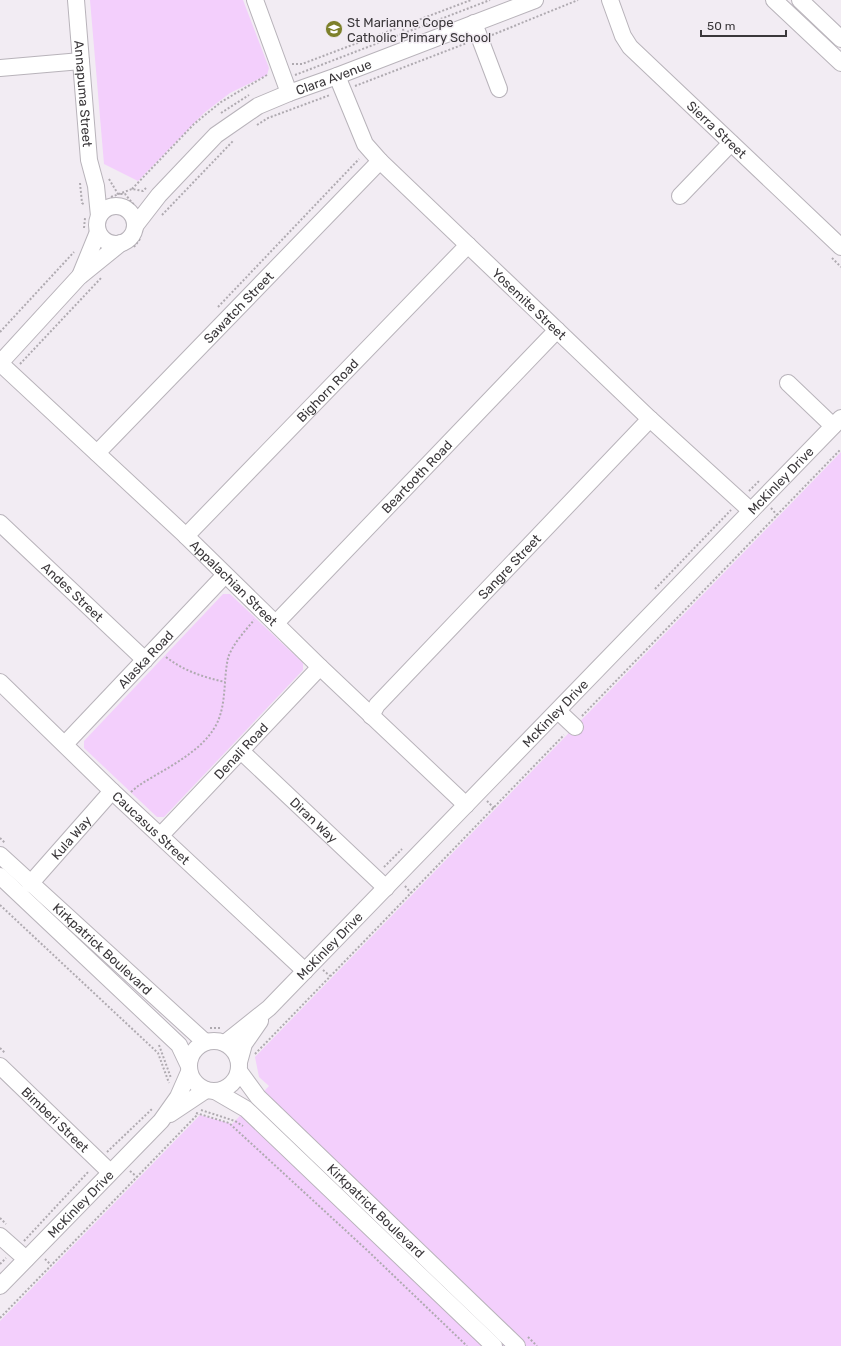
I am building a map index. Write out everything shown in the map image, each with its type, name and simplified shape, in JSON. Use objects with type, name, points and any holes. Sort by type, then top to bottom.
[{"type":"street","name":"Annapuma Street","points":[[76,0],[90,160],[102,182],[99,224]]},
{"type":"street","points":[[255,0],[288,93]]},
{"type":"street","name":"Clara Avenue","points":[[139,231],[159,195],[216,135],[258,106],[288,93],[340,83],[476,31],[535,0]]},
{"type":"street","name":"Sierra Street","points":[[610,0],[624,36],[630,47],[841,247]]},
{"type":"street","points":[[774,0],[841,63]]},
{"type":"street","points":[[800,0],[841,39]]},
{"type":"street","points":[[476,31],[499,89]]},
{"type":"street","points":[[0,68],[81,61]]},
{"type":"street","name":"Yosemite Street","points":[[340,83],[365,144],[380,162],[650,419],[745,506]]},
{"type":"street","points":[[680,196],[731,143]]},
{"type":"street","name":"Sawatch Street","points":[[97,453],[380,162]]},
{"type":"street","points":[[4,366],[80,277],[127,246],[131,237],[139,231],[125,207],[102,182]]},
{"type":"street","name":"Clara Avenue","points":[[125,207],[159,195]]},
{"type":"street","points":[[80,277],[99,224],[109,208],[125,207]]},
{"type":"street","points":[[99,224],[105,241],[127,246]]},
{"type":"street","name":"Bighorn Road","points":[[186,536],[468,245]]},
{"type":"street","name":"Beartooth Road","points":[[276,623],[557,330]]},
{"type":"street","name":"Appalachian Street","points":[[4,366],[186,536],[371,716],[466,805]]},
{"type":"street","points":[[788,383],[837,422]]},
{"type":"street","name":"Sangre Street","points":[[371,716],[377,705],[650,419]]},
{"type":"street","name":"McKinley Drive","points":[[243,1063],[244,1044],[269,1008],[310,966],[380,883],[479,793],[558,711],[745,506],[837,422]]},
{"type":"street","name":"Andes Street","points":[[0,524],[151,654]]},
{"type":"street","name":"Alaska Road","points":[[65,744],[225,575]]},
{"type":"street","name":"Denali Road","points":[[161,836],[242,752],[320,667]]},
{"type":"street","name":"Caucasus Street","points":[[0,682],[117,796],[310,966]]},
{"type":"street","points":[[558,711],[574,726]]},
{"type":"street","name":"Diran Way","points":[[242,752],[380,883]]},
{"type":"street","name":"Kula Way","points":[[30,884],[117,796]]},
{"type":"street","name":"Kirkpatrick Boulevard","points":[[5,851],[30,884],[207,1035]]},
{"type":"street","name":"Kirkpatrick Boulevard","points":[[0,876],[180,1045],[189,1068]]},
{"type":"street","name":"McKinley Drive","points":[[225,1035],[269,1008]]},
{"type":"street","points":[[207,1035],[217,1040],[225,1035],[243,1063],[236,1079],[230,1085],[210,1091],[193,1080],[189,1068],[195,1049],[207,1035]]},
{"type":"street","name":"Kirkpatrick Boulevard","points":[[243,1063],[258,1097],[522,1341]]},
{"type":"street","name":"Bimberi Street","points":[[0,1066],[110,1172]]},
{"type":"street","name":"McKinley Drive","points":[[187,1102],[189,1068]]},
{"type":"street","name":"McKinley Drive","points":[[0,1286],[20,1254],[110,1172],[158,1114],[210,1091]]},
{"type":"street","name":"Kirkpatrick Boulevard","points":[[210,1091],[246,1109],[494,1346]]},
{"type":"street","points":[[0,1236],[20,1254]]},
{"type":"path","points":[[252,127],[340,83],[476,31],[490,35],[578,0]]},
{"type":"path","points":[[161,216],[228,145],[237,138]]},
{"type":"path","points":[[216,309],[359,159]]},
{"type":"path","points":[[102,182],[118,194],[125,194],[125,207]]},
{"type":"path","points":[[127,246],[139,231]]},
{"type":"path","points":[[0,332],[75,251]]},
{"type":"path","points":[[4,366],[104,275]]},
{"type":"path","points":[[243,1063],[574,726],[841,449]]},
{"type":"path","points":[[654,590],[745,506],[764,476]]},
{"type":"path","points":[[117,796],[138,786],[199,747],[215,727],[223,704],[229,657],[242,635],[262,610]]},
{"type":"path","points":[[151,654],[180,668],[206,678],[225,682]]},
{"type":"path","points":[[479,793],[494,808]]},
{"type":"path","points":[[0,838],[5,851]]},
{"type":"path","points":[[380,883],[405,847]]},
{"type":"path","points":[[0,905],[158,1053],[172,1090],[187,1102],[201,1110],[235,1121],[248,1129]]},
{"type":"path","points":[[310,966],[330,976]]},
{"type":"path","points":[[207,1035],[225,1035]]},
{"type":"path","points":[[159,1044],[173,1083],[187,1102],[229,1123],[468,1346]]},
{"type":"path","points":[[0,1318],[187,1102]]},
{"type":"path","points":[[0,1264],[20,1254],[99,1161],[158,1114]]},
{"type":"path","points":[[522,1341],[537,1346]]},
{"type":"shaded area","points":[[90,0],[243,0],[269,68],[267,75],[230,93],[204,113],[138,181],[104,164]]},
{"type":"shaded area","points":[[841,452],[841,1346],[0,1346],[0,1321],[200,1115],[232,1124],[269,1086],[259,1077],[255,1057]]},
{"type":"shaded area","points":[[223,594],[230,594],[303,663],[303,670],[164,817],[157,817],[84,748],[84,741]]},
{"type":"place","name":"St Marianne Cope Catholic Primary School","points":[[334,29]]}]
